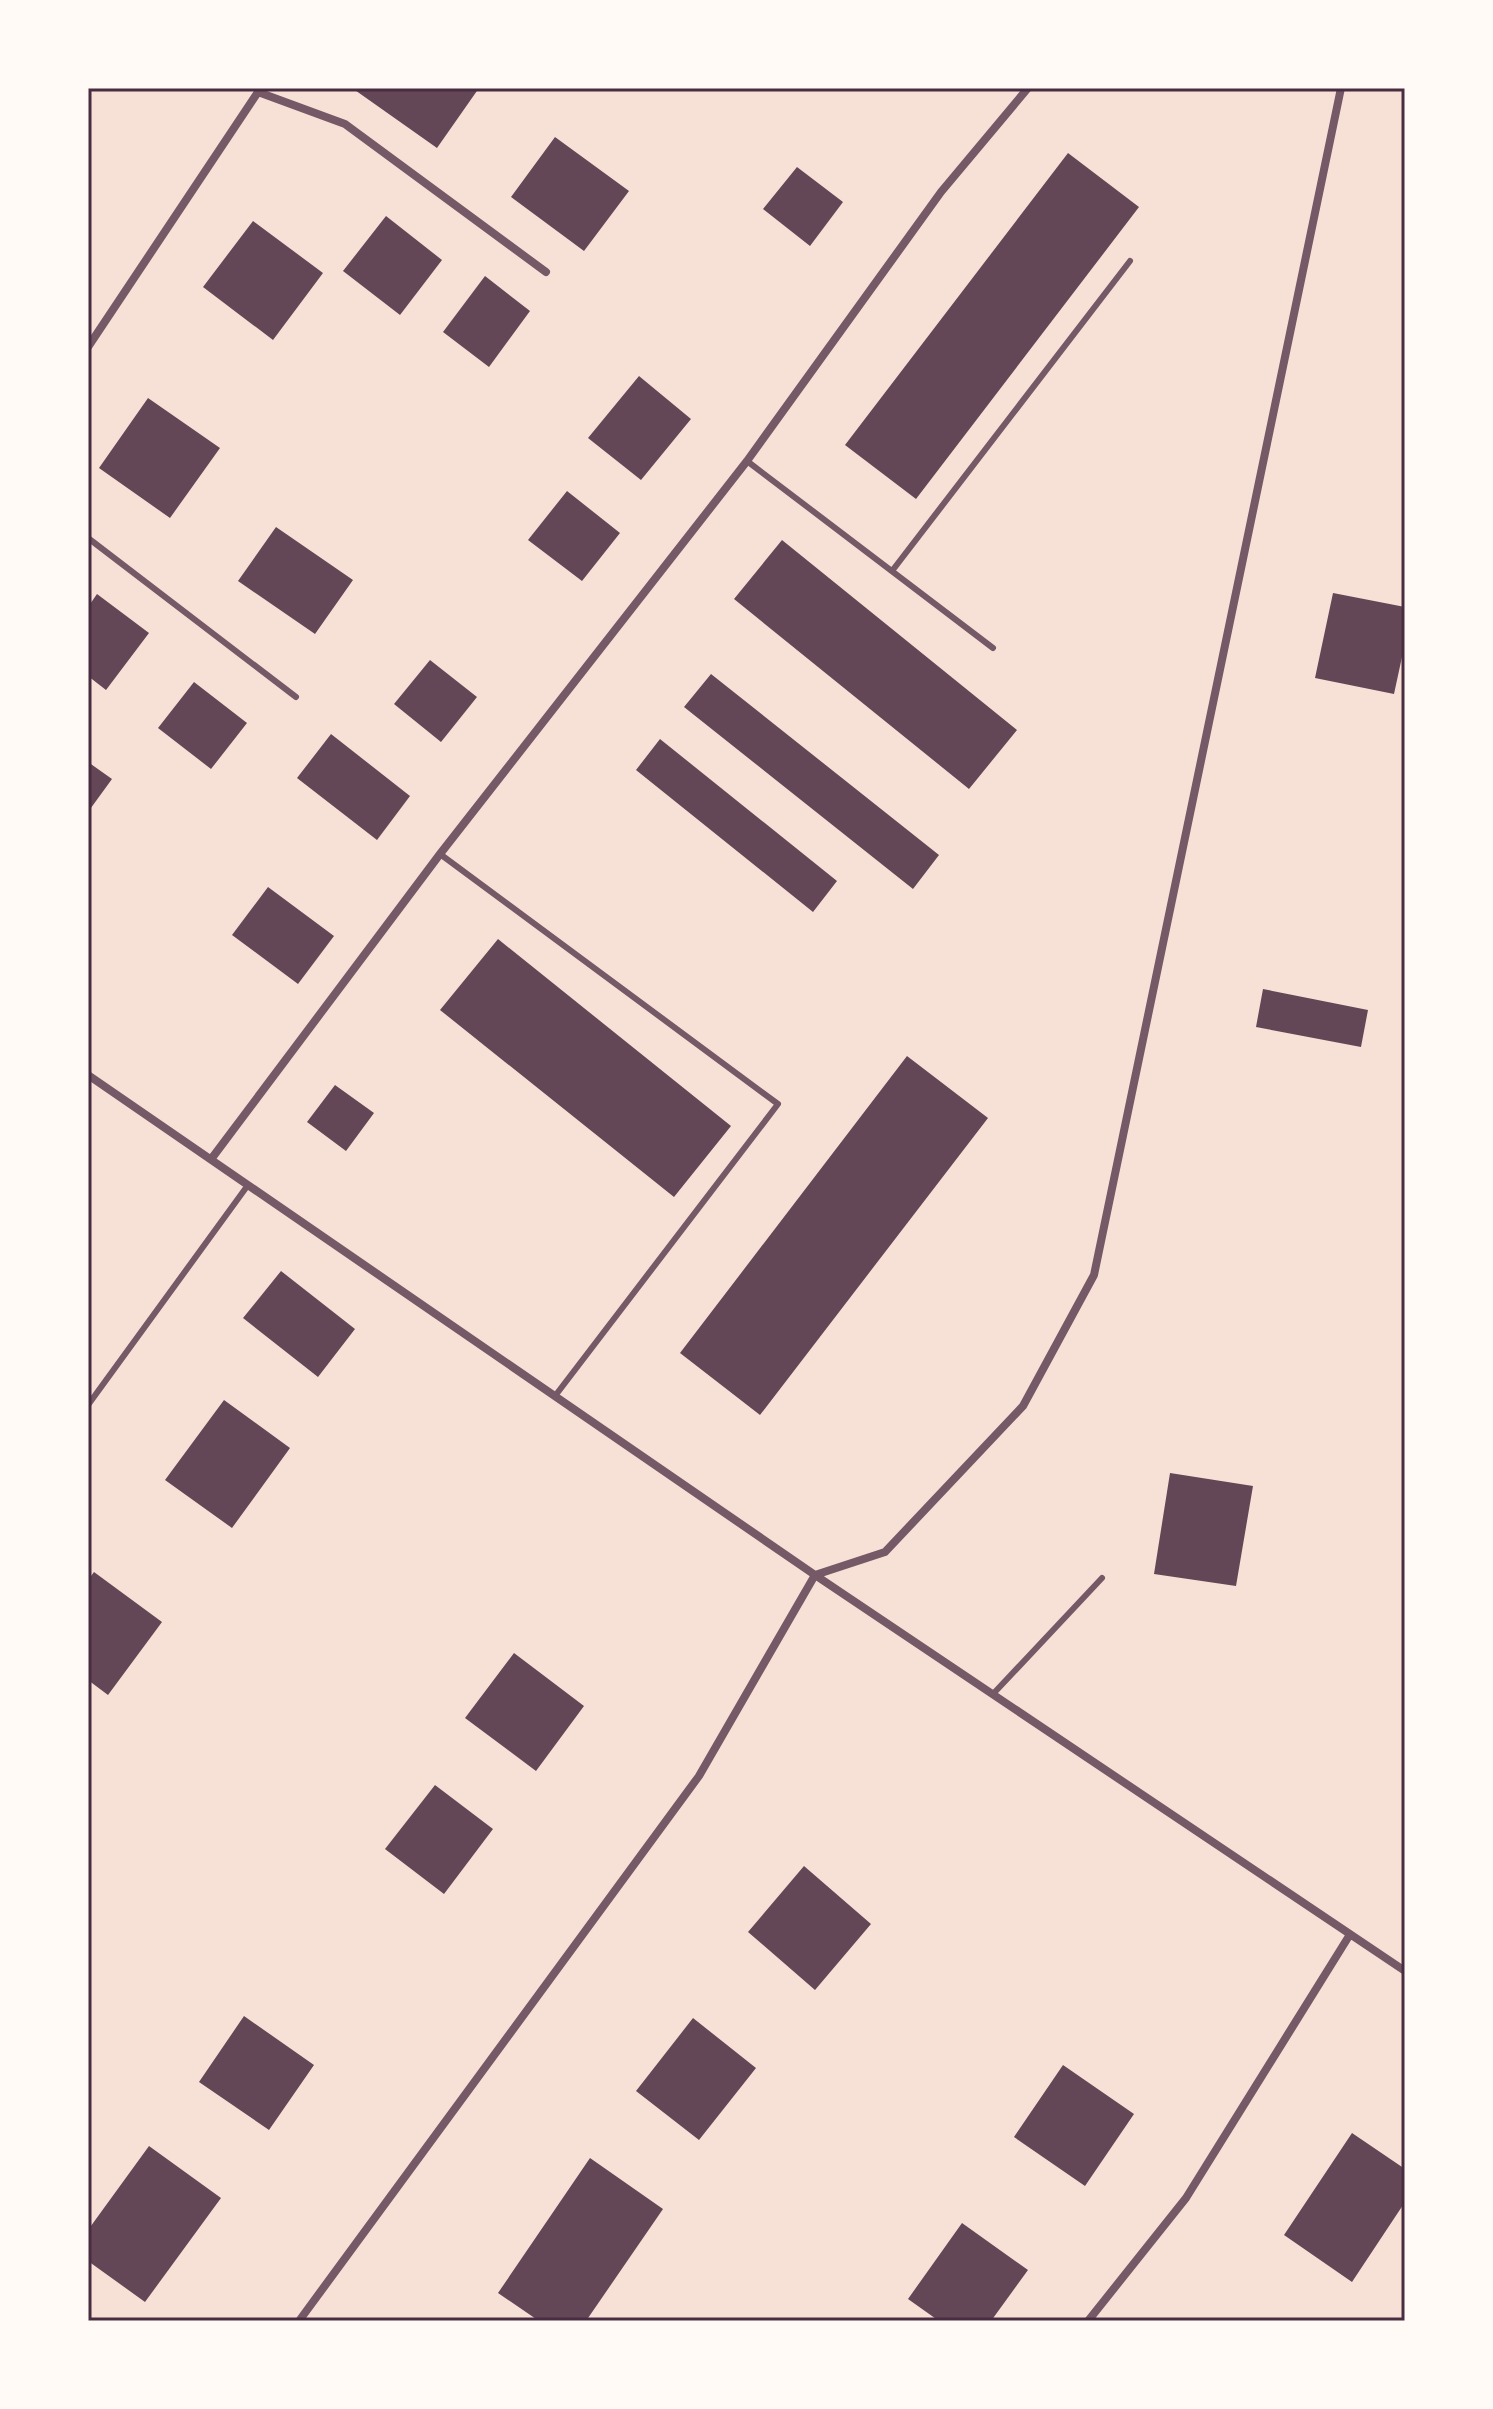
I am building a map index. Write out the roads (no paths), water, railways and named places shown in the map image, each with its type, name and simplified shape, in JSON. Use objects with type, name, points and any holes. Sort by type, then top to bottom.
[{"type":"street","points":[[212,1158],[440,854],[747,461],[941,192],[1028,88]]},
{"type":"street","points":[[299,2321],[699,1776],[815,1575],[885,1552],[1023,1406],[1094,1275],[1341,88]]},
{"type":"street","points":[[88,347],[257,90],[345,124],[546,272]]},
{"type":"street","points":[[88,1075],[815,1575],[1405,1971]]},
{"type":"street","points":[[1088,2321],[1186,2198],[1349,1936]]},
{"type":"lane","points":[[892,571],[1130,261]]},
{"type":"lane","points":[[747,461],[993,648]]},
{"type":"lane","points":[[88,538],[296,697]]},
{"type":"lane","points":[[440,854],[778,1104],[555,1396]]},
{"type":"lane","points":[[88,1405],[248,1185]]},
{"type":"lane","points":[[993,1694],[1102,1578]]}]
